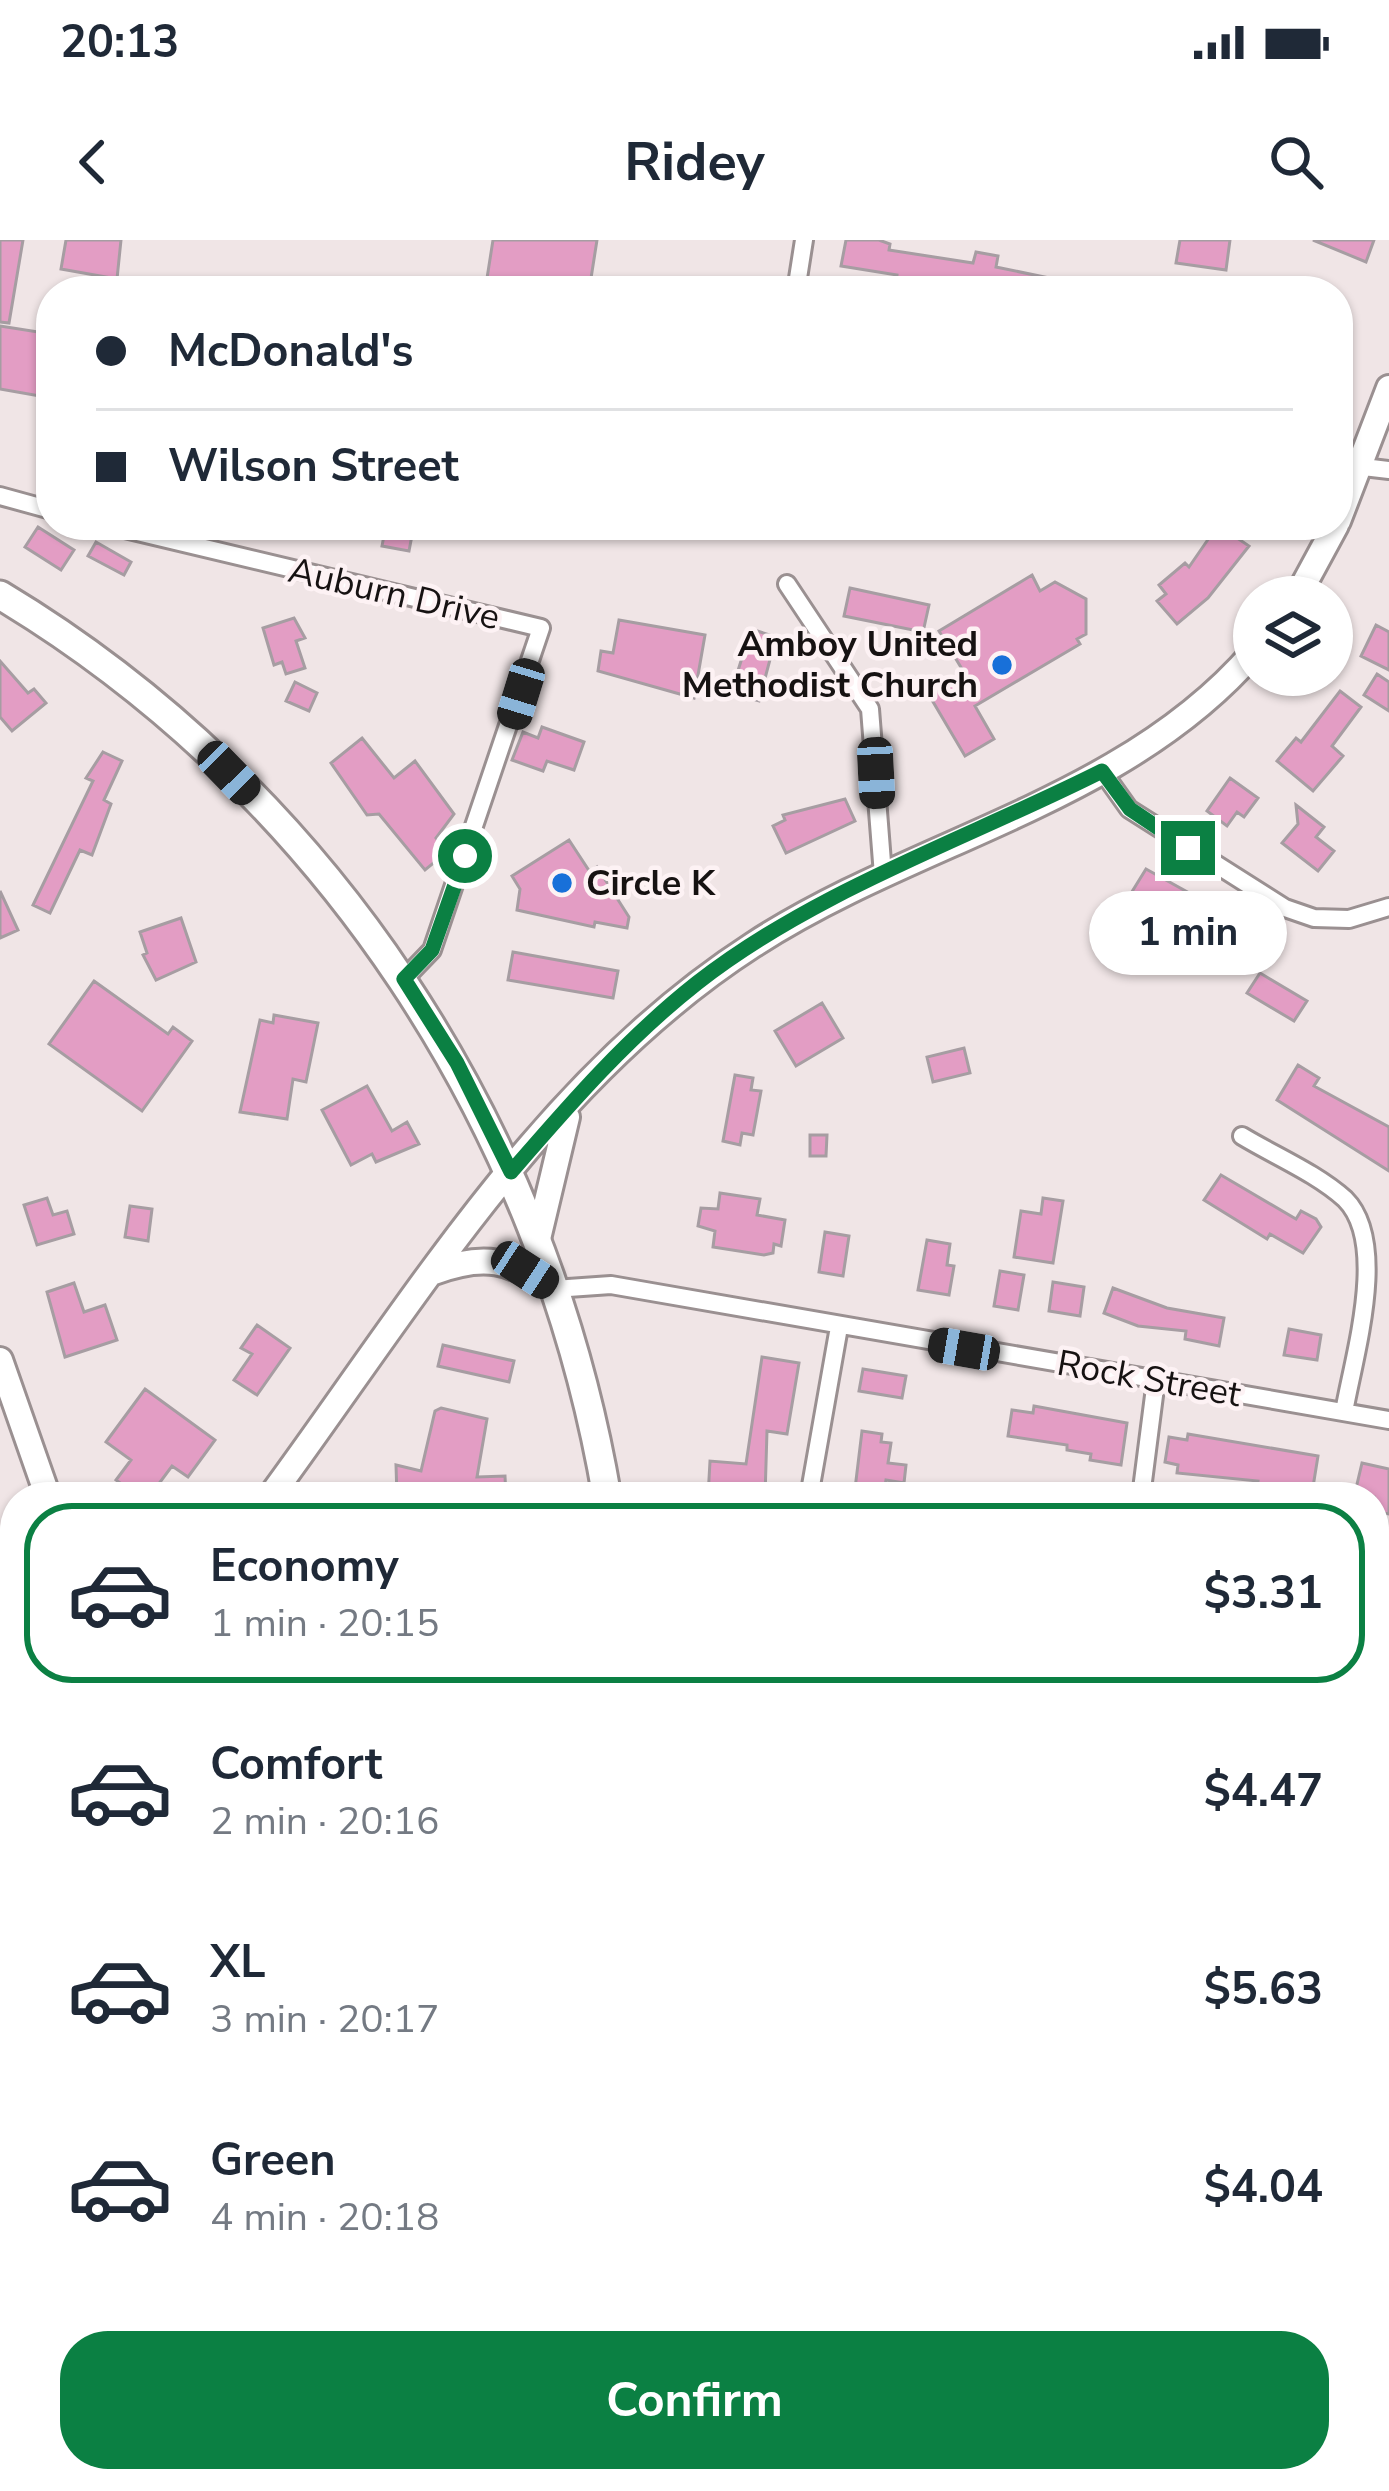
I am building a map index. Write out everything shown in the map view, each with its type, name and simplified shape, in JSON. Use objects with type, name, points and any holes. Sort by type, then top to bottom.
[{"type":"main road","points":[[0,595],[133,688],[229,773],[293,838],[404,979],[457,1063],[511,1172],[554,1289],[603,1482]]},
{"type":"street","points":[[798,276],[804,240]]},
{"type":"street","points":[[1353,460],[1389,388]]},
{"type":"street","points":[[1353,466],[1389,470]]},
{"type":"street","points":[[0,496],[36,506]]},
{"type":"street","name":"Auburn Drive","points":[[169,540],[541,628],[432,950],[404,979]]},
{"type":"street","points":[[1308,576],[1328,540]]},
{"type":"street","points":[[787,584],[870,709],[883,875]]},
{"type":"street","points":[[281,1482],[432,1273],[511,1172],[622,1045],[698,983],[786,925],[1102,771],[1209,699],[1233,674]]},
{"type":"street","points":[[1102,771],[1130,809],[1285,908],[1314,918],[1349,920],[1389,907]]},
{"type":"street","points":[[537,1243],[572,1104]]},
{"type":"street","points":[[1242,1136],[1346,1200],[1366,1231],[1370,1257],[1344,1412]]},
{"type":"street","points":[[432,1273],[489,1258],[510,1262],[554,1289]]},
{"type":"street","name":"Rock Street","points":[[554,1289],[611,1286],[1389,1420]]},
{"type":"street","points":[[812,1482],[838,1327]]},
{"type":"street","points":[[0,1360],[43,1482]]},
{"type":"street","points":[[1143,1482],[1156,1380]]},
{"type":"building","points":[[0,240],[23,240],[9,323],[0,322]]},
{"type":"building","points":[[66,240],[121,240],[117,276],[61,269]]},
{"type":"building","points":[[493,240],[597,240],[591,276],[487,276]]},
{"type":"building","points":[[846,240],[879,240],[890,244],[889,250],[973,263],[976,252],[998,256],[996,267],[1039,276],[897,276],[841,266]]},
{"type":"building","points":[[1180,240],[1230,240],[1226,270],[1176,263]]},
{"type":"building","points":[[1313,240],[1374,240],[1366,262]]},
{"type":"building","points":[[0,326],[36,332],[36,395],[0,389]]},
{"type":"building","points":[[36,530],[36,540],[58,540],[74,550],[61,570],[25,547]]},
{"type":"building","points":[[383,540],[411,540],[409,551],[382,546]]},
{"type":"building","points":[[1208,540],[1240,540],[1249,546],[1208,598],[1177,624],[1157,601],[1166,594],[1159,585],[1185,563],[1189,567]]},
{"type":"building","points":[[96,542],[131,562],[124,575],[88,556]]},
{"type":"building","name":"Amboy United Methodist Church","points":[[1032,575],[1040,591],[1055,582],[1086,599],[1086,634],[1077,639],[1080,644],[975,706],[994,739],[965,756],[929,695],[965,674],[939,631]]},
{"type":"building","points":[[850,588],[929,605],[923,632],[844,616]]},
{"type":"building","points":[[294,618],[305,638],[296,641],[305,668],[286,674],[282,662],[274,665],[263,628]]},
{"type":"building","points":[[619,620],[705,635],[694,698],[598,671],[601,651],[613,653]]},
{"type":"building","points":[[1376,625],[1389,632],[1389,670],[1361,656]]},
{"type":"building","points":[[751,629],[776,637],[759,701],[731,693]]},
{"type":"building","points":[[0,661],[28,693],[34,689],[46,703],[12,731],[0,717]]},
{"type":"building","points":[[1377,674],[1389,682],[1389,711],[1364,695]]},
{"type":"building","points":[[295,682],[317,693],[309,711],[286,701]]},
{"type":"building","points":[[1336,696],[1347,696],[1361,707],[1332,746],[1343,756],[1313,791],[1277,761],[1296,738],[1301,742]]},
{"type":"building","points":[[542,727],[584,742],[574,770],[547,761],[543,771],[512,760],[523,732],[538,738]]},
{"type":"building","points":[[362,738],[394,778],[415,761],[454,814],[436,838],[447,852],[425,870],[379,814],[367,815],[331,763]]},
{"type":"building","points":[[103,752],[122,761],[104,800],[111,804],[92,855],[80,850],[50,913],[33,905],[93,781],[86,778]]},
{"type":"building","points":[[1230,778],[1258,798],[1244,817],[1237,812],[1227,826],[1207,811]]},
{"type":"building","points":[[845,799],[855,821],[786,853],[773,826],[785,820],[783,815]]},
{"type":"building","points":[[1296,805],[1324,827],[1316,837],[1334,851],[1318,871],[1282,843],[1298,824]]},
{"type":"building","name":"Circle K","points":[[569,840],[590,872],[597,867],[629,917],[627,928],[595,922],[594,927],[517,910],[520,889],[512,876]]},
{"type":"building","points":[[1146,869],[1200,899],[1167,942],[1143,927],[1148,918],[1125,903]]},
{"type":"building","points":[[0,891],[18,930],[0,938]]},
{"type":"building","points":[[181,918],[196,962],[156,980],[143,955],[147,953],[140,932]]},
{"type":"building","name":"Circle K","points":[[513,952],[618,971],[613,998],[508,980]]},
{"type":"building","points":[[1260,973],[1307,1001],[1294,1021],[1247,993]]},
{"type":"building","points":[[94,981],[168,1034],[173,1027],[192,1041],[142,1111],[49,1044]]},
{"type":"building","points":[[822,1003],[843,1038],[796,1066],[775,1031]]},
{"type":"building","points":[[274,1015],[318,1023],[306,1082],[293,1079],[287,1119],[240,1112],[260,1020],[273,1023]]},
{"type":"building","points":[[964,1048],[970,1073],[933,1082],[927,1057]]},
{"type":"building","points":[[1298,1065],[1319,1078],[1314,1086],[1389,1127],[1389,1171],[1277,1100]]},
{"type":"building","points":[[735,1075],[753,1078],[751,1090],[761,1091],[753,1135],[742,1133],[740,1145],[723,1141]]},
{"type":"building","points":[[367,1086],[392,1131],[407,1122],[419,1144],[376,1162],[372,1154],[351,1165],[322,1110]]},
{"type":"building","points":[[810,1135],[827,1135],[826,1156],[810,1156]]},
{"type":"building","points":[[1221,1175],[1296,1219],[1301,1211],[1316,1219],[1321,1227],[1303,1253],[1270,1234],[1267,1239],[1204,1200]]},
{"type":"building","points":[[720,1193],[760,1199],[757,1215],[785,1220],[781,1246],[774,1244],[773,1253],[764,1255],[713,1247],[715,1231],[698,1226],[701,1208],[718,1209]]},
{"type":"building","points":[[47,1198],[53,1215],[67,1211],[74,1234],[37,1245],[24,1205]]},
{"type":"building","points":[[1043,1198],[1063,1201],[1053,1263],[1014,1257],[1021,1211],[1041,1214]]},
{"type":"building","points":[[130,1206],[152,1209],[148,1241],[125,1237]]},
{"type":"building","points":[[825,1232],[849,1236],[843,1276],[819,1272]]},
{"type":"building","points":[[927,1240],[950,1244],[947,1265],[954,1266],[949,1295],[918,1290]]},
{"type":"building","points":[[1000,1271],[1024,1275],[1018,1310],[994,1306]]},
{"type":"building","points":[[1053,1282],[1084,1287],[1080,1316],[1049,1311]]},
{"type":"building","points":[[74,1283],[84,1312],[105,1305],[117,1340],[65,1357],[47,1292]]},
{"type":"building","points":[[1113,1288],[1167,1308],[1224,1318],[1219,1346],[1185,1339],[1186,1331],[1138,1326],[1104,1313]]},
{"type":"building","points":[[257,1325],[290,1348],[257,1395],[234,1380],[252,1354],[241,1348]]},
{"type":"building","points":[[1289,1329],[1321,1335],[1317,1360],[1284,1355]]},
{"type":"building","points":[[443,1345],[514,1361],[509,1382],[438,1366]]},
{"type":"building","points":[[762,1357],[799,1363],[787,1434],[767,1431],[765,1482],[709,1482],[710,1461],[746,1464]]},
{"type":"building","points":[[863,1369],[906,1376],[902,1398],[859,1391]]},
{"type":"building","points":[[145,1389],[215,1440],[188,1477],[172,1466],[160,1482],[119,1482],[131,1460],[106,1442]]},
{"type":"building","points":[[1034,1406],[1127,1423],[1121,1465],[1090,1460],[1091,1454],[1067,1450],[1067,1445],[1008,1436],[1012,1410],[1033,1413]]},
{"type":"building","points":[[441,1408],[487,1419],[477,1477],[505,1476],[505,1482],[397,1482],[396,1465],[421,1471],[435,1411]]},
{"type":"building","points":[[862,1431],[882,1434],[881,1442],[891,1443],[888,1463],[906,1465],[904,1482],[856,1482]]},
{"type":"building","points":[[1188,1434],[1318,1456],[1314,1482],[1258,1482],[1177,1473],[1178,1465],[1165,1462],[1169,1437],[1187,1440]]},
{"type":"building","points":[[1362,1463],[1389,1469],[1389,1482],[1358,1482]]},
{"type":"place","name":"Amboy United Methodist Church","points":[[1002,665]]},
{"type":"place","name":"Circle K","points":[[562,883]]},
{"type":"route","points":[[465,856],[430,955],[404,979],[457,1063],[511,1172],[622,1045],[698,983],[778,929],[883,875],[1102,771],[1130,809],[1188,848]]}]
